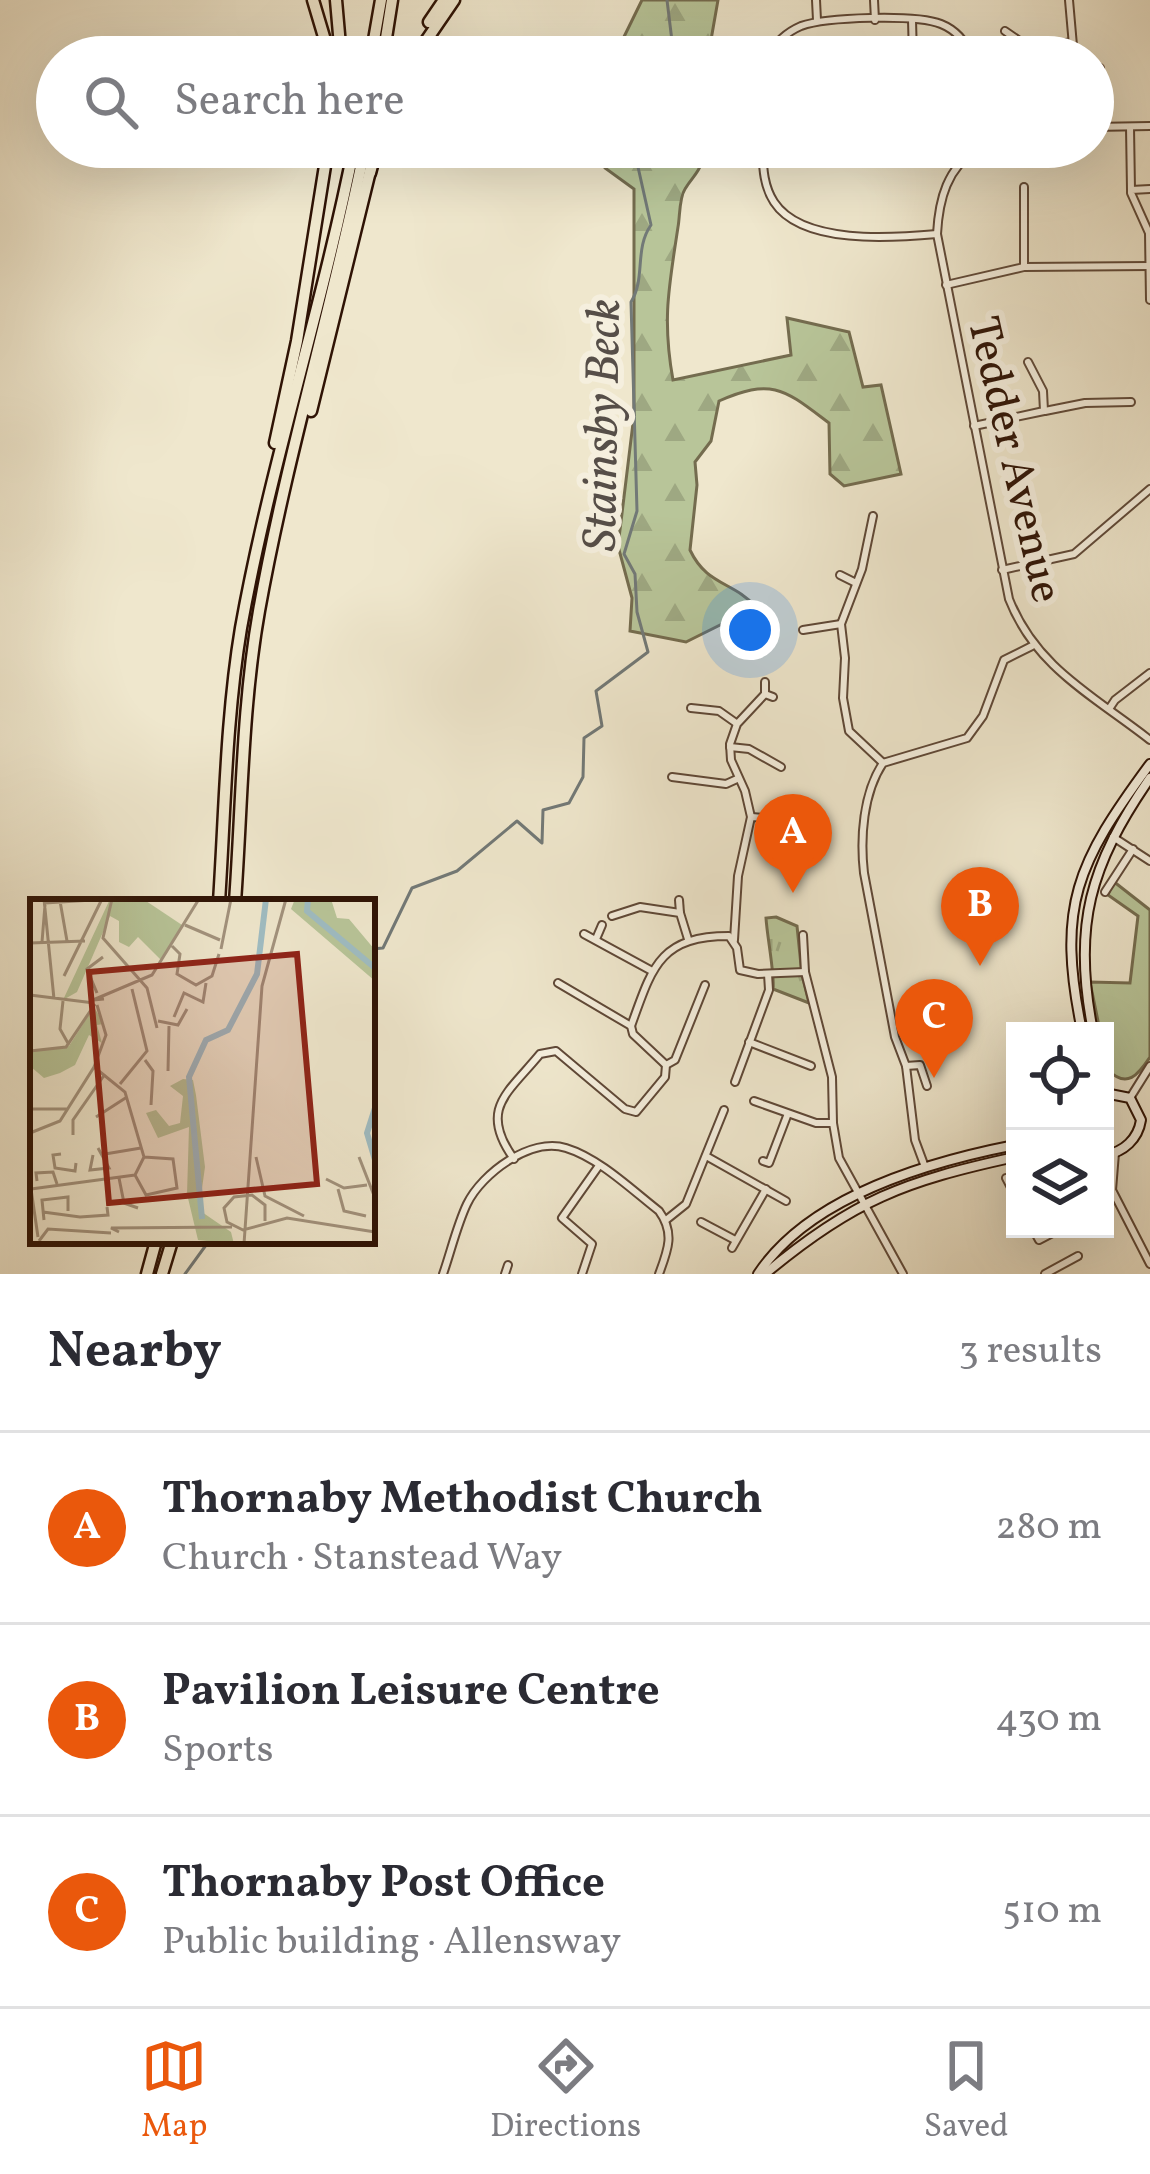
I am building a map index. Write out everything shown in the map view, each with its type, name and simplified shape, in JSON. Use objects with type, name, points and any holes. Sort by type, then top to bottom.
[{"type":"highway","points":[[314,0],[323,36]]},
{"type":"highway","points":[[336,0],[339,36]]},
{"type":"highway","points":[[423,36],[443,0]]},
{"type":"highway","points":[[427,36],[454,0]]},
{"type":"highway","points":[[377,36],[386,2]]},
{"type":"highway","points":[[384,36],[386,2]]},
{"type":"highway","points":[[242,628],[243,584],[287,393],[327,168]]},
{"type":"highway","points":[[219,899],[231,707],[242,628],[257,547],[349,168]]},
{"type":"highway","points":[[235,899],[244,736],[267,570],[360,168]]},
{"type":"highway","points":[[338,269],[371,168]]},
{"type":"highway","points":[[267,570],[371,168]]},
{"type":"highway","points":[[147,1274],[155,1244]]},
{"type":"highway","points":[[162,1274],[171,1244]]},
{"type":"street","points":[[816,0],[817,22]]},
{"type":"street","points":[[874,0],[875,21]]},
{"type":"street","points":[[1069,0],[1072,36]]},
{"type":"street","points":[[785,36],[817,22],[912,20],[941,24],[959,36]]},
{"type":"street","points":[[912,20],[912,36]]},
{"type":"street","points":[[1005,31],[1011,36]]},
{"type":"street","points":[[1114,127],[1150,126]]},
{"type":"street","points":[[1130,127],[1131,190],[1149,233],[1150,300]]},
{"type":"street","points":[[765,168],[777,208],[813,230],[869,237],[937,234]]},
{"type":"street","name":"Tedder Avenue","points":[[955,168],[944,187],[937,234],[1009,599],[1032,646],[1150,740]]},
{"type":"street","points":[[1024,187],[1024,267]]},
{"type":"street","points":[[1131,190],[1150,189]]},
{"type":"street","points":[[946,284],[1024,267],[1149,266]]},
{"type":"street","points":[[1028,362],[1043,391],[1044,411]]},
{"type":"street","points":[[974,426],[1084,403],[1131,402]]},
{"type":"street","points":[[1002,570],[1074,554],[1150,489]]},
{"type":"street","points":[[873,516],[841,624],[843,698],[849,731],[883,763]]},
{"type":"street","points":[[858,525],[871,527]]},
{"type":"street","points":[[839,574],[856,583]]},
{"type":"street","points":[[812,616],[814,628]]},
{"type":"street","points":[[802,630],[841,624]]},
{"type":"street","points":[[883,763],[967,738],[983,716],[1004,660],[1032,646]]},
{"type":"street","points":[[1109,710],[1114,700],[1150,673]]},
{"type":"street","points":[[765,682],[769,696],[737,724],[730,747],[751,817],[738,876],[734,940],[740,970],[805,971]]},
{"type":"street","points":[[691,708],[718,711],[737,724]]},
{"type":"street","points":[[730,747],[749,749],[769,768],[781,767]]},
{"type":"street","points":[[883,763],[866,812],[862,856],[895,1037],[906,1066],[915,1140],[926,1172]]},
{"type":"street","points":[[1091,1022],[1085,991],[1085,918],[1096,871],[1150,764]]},
{"type":"street","points":[[672,777],[712,784],[737,779]]},
{"type":"street","points":[[1080,1022],[1074,993],[1075,901],[1093,847],[1110,819],[1150,778]]},
{"type":"street","points":[[751,817],[792,823],[796,834]]},
{"type":"street","points":[[1112,837],[1150,861]]},
{"type":"street","points":[[1105,892],[1133,849]]},
{"type":"street","points":[[679,900],[688,939]]},
{"type":"street","points":[[612,916],[628,915],[640,907],[680,913]]},
{"type":"street","points":[[596,939],[602,925]]},
{"type":"street","points":[[584,934],[652,971]]},
{"type":"street","points":[[803,934],[805,971],[827,1046],[839,1158],[903,1274]]},
{"type":"street","points":[[666,1065],[633,1034],[631,1026],[652,971],[671,948],[688,939],[729,936],[734,940]]},
{"type":"street","points":[[735,1082],[770,990],[769,974]]},
{"type":"street","points":[[666,1065],[675,1060],[705,985]]},
{"type":"street","points":[[563,989],[631,1026]]},
{"type":"street","points":[[692,991],[701,995]]},
{"type":"street","points":[[1074,993],[1085,991]]},
{"type":"street","points":[[749,1042],[811,1066]]},
{"type":"street","points":[[514,1159],[496,1129],[498,1107],[540,1054],[556,1051],[630,1112],[642,1109],[665,1076],[666,1065]]},
{"type":"street","points":[[906,1066],[920,1065],[927,1086]]},
{"type":"street","points":[[1129,1098],[1150,1066]]},
{"type":"street","points":[[1114,1092],[1150,1110]]},
{"type":"street","points":[[1129,1098],[1141,1120],[1136,1137]]},
{"type":"street","points":[[754,1101],[816,1123],[833,1123]]},
{"type":"street","points":[[666,1220],[686,1204],[724,1110]]},
{"type":"street","points":[[764,1161],[769,1163],[788,1114]]},
{"type":"street","points":[[1114,1151],[1150,1130]]},
{"type":"street","points":[[443,1274],[474,1191],[528,1151],[556,1146],[583,1155],[666,1220],[670,1240],[660,1270],[675,1274]]},
{"type":"street","points":[[762,1274],[860,1199],[926,1172],[1006,1148]]},
{"type":"street","points":[[706,1156],[786,1201]]},
{"type":"street","points":[[926,1172],[1006,1159]]},
{"type":"street","points":[[562,1218],[598,1167]]},
{"type":"street","points":[[701,1222],[734,1245],[766,1190]]},
{"type":"street","points":[[1114,1194],[1150,1264]]},
{"type":"street","points":[[552,1210],[592,1244],[582,1274]]},
{"type":"street","points":[[1138,1242],[1150,1236]]},
{"type":"street","points":[[1045,1274],[1078,1256]]},
{"type":"street","points":[[505,1274],[508,1264]]},
{"type":"green space","points":[[642,0],[718,0],[712,36],[624,36]]},
{"type":"green space","points":[[605,168],[699,168],[682,197],[670,286],[667,321],[673,380],[791,355],[787,318],[849,332],[863,387],[881,385],[901,474],[844,486],[830,474],[829,423],[801,402],[766,389],[719,401],[711,441],[695,462],[690,550],[712,577],[756,607],[686,642],[630,631],[632,598],[618,546],[634,415],[634,189]]},
{"type":"green space","points":[[1113,881],[1150,910],[1150,1057],[1126,1079],[1114,1075],[1114,1022],[1098,1022],[1090,982],[1130,983],[1138,916],[1108,895]]},
{"type":"green space","points":[[766,918],[797,926],[809,1003],[773,989]]},
{"type":"waterway","name":"Stainsby Beck","points":[[667,0],[671,36]]},
{"type":"waterway","name":"Stainsby Beck","points":[[375,949],[383,948],[412,888],[457,871],[517,821],[542,843],[543,810],[569,803],[583,777],[584,738],[602,726],[596,691],[648,652],[637,612],[635,574],[624,554],[637,511],[631,302],[651,225],[638,168]]},
{"type":"waterway","name":"Stainsby Beck","points":[[185,1274],[207,1244]]},
{"type":"place","name":"Thornaby Methodist Church","points":[[793,893]]},
{"type":"place","name":"Pavilion Leisure Centre","points":[[980,966]]},
{"type":"place","name":"Thornaby Post Office","points":[[934,1078]]}]
